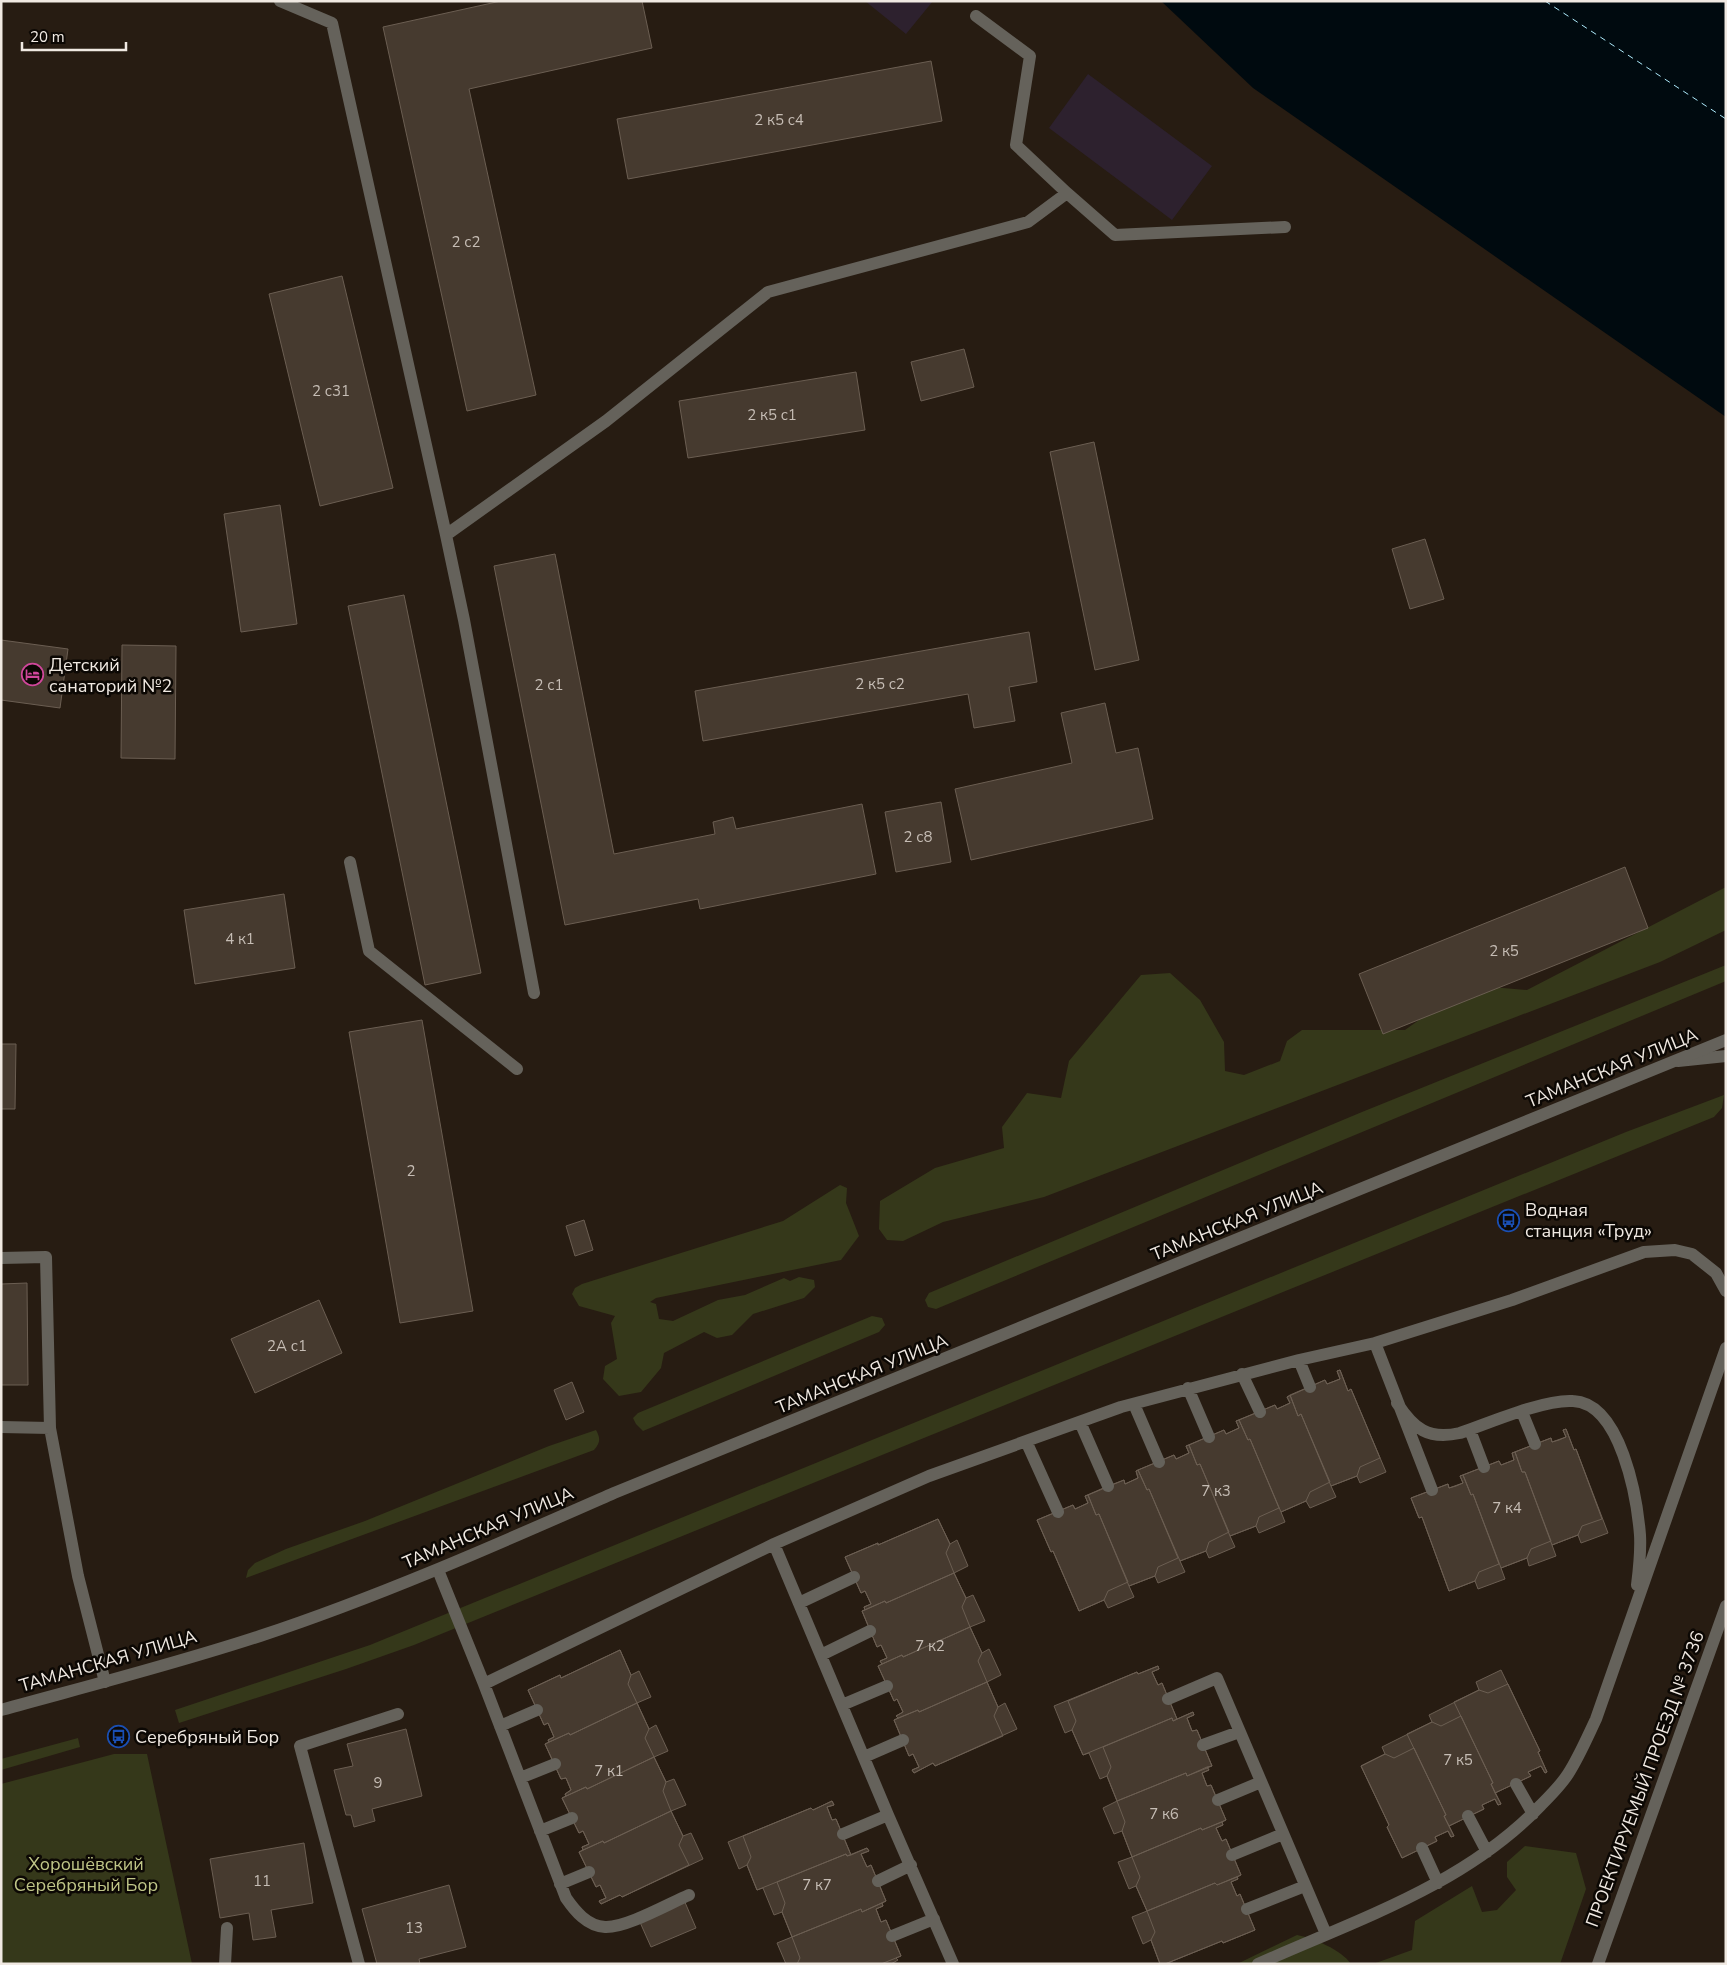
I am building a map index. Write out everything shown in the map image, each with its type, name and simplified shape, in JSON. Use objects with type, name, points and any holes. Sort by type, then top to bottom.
[{"type":"street","points":[[280,1],[332,23],[466,629],[534,993]]},
{"type":"street","points":[[976,16],[1030,56],[1016,145],[1067,194],[1115,235],[1286,227]]},
{"type":"street","points":[[446,535],[606,421],[768,292],[1028,222],[1067,194]]},
{"type":"street","points":[[350,862],[369,951],[517,1069]]},
{"type":"street","name":"ТАМАНСКАЯ УЛИЦА","points":[[1,1710],[105,1682],[260,1636],[438,1570],[614,1493],[1726,1040]]},
{"type":"street","points":[[1671,1062],[1726,1056]]},
{"type":"street","points":[[484,1684],[774,1544],[929,1476],[1134,1404],[1242,1374],[1375,1343],[1512,1300],[1626,1258],[1655,1250],[1675,1250],[1692,1254],[1716,1274],[1726,1292]]},
{"type":"street","points":[[1,1258],[46,1257],[50,1428],[78,1576],[105,1682]]},
{"type":"street","points":[[1375,1343],[1432,1490]]},
{"type":"street","points":[[1258,1964],[1402,1901],[1438,1883],[1487,1852],[1533,1814],[1568,1775],[1596,1719],[1726,1348]]},
{"type":"street","points":[[1299,1360],[1310,1386]]},
{"type":"street","points":[[1242,1374],[1260,1412]]},
{"type":"street","points":[[1188,1388],[1209,1436]]},
{"type":"street","points":[[1398,1403],[1414,1424],[1427,1433],[1446,1436],[1552,1403],[1581,1402],[1597,1410],[1614,1433],[1634,1498],[1640,1536],[1639,1571],[1634,1610]]},
{"type":"street","points":[[1134,1404],[1159,1462]]},
{"type":"street","points":[[1522,1412],[1535,1444]]},
{"type":"street","points":[[1080,1422],[1108,1486]]},
{"type":"street","points":[[1,1427],[50,1428]]},
{"type":"street","points":[[1470,1430],[1484,1467]]},
{"type":"street","points":[[1026,1441],[1058,1512]]},
{"type":"street","points":[[774,1544],[953,1964]]},
{"type":"street","points":[[438,1570],[484,1684],[560,1884],[566,1898],[576,1913],[590,1922],[605,1927],[624,1924],[689,1895]]},
{"type":"street","points":[[799,1603],[854,1577]]},
{"type":"street","name":"ПРОЕКТИРУЕМЫЙ ПРОЕЗД № 3736","points":[[1598,1964],[1726,1606]]},
{"type":"street","points":[[821,1655],[870,1631]]},
{"type":"street","points":[[1168,1699],[1217,1678],[1326,1934]]},
{"type":"street","points":[[842,1704],[887,1686]]},
{"type":"street","points":[[500,1726],[537,1710]]},
{"type":"street","points":[[359,1964],[300,1746],[398,1714]]},
{"type":"street","points":[[1203,1745],[1239,1732]]},
{"type":"street","points":[[864,1757],[903,1740]]},
{"type":"street","points":[[520,1778],[554,1764]]},
{"type":"street","points":[[1218,1800],[1261,1782]]},
{"type":"street","points":[[1516,1784],[1533,1814]]},
{"type":"street","points":[[843,1834],[888,1815]]},
{"type":"street","points":[[1468,1816],[1487,1852]]},
{"type":"street","points":[[540,1831],[572,1818]]},
{"type":"street","points":[[1232,1855],[1283,1834]]},
{"type":"street","points":[[1422,1848],[1438,1883]]},
{"type":"street","points":[[878,1881],[911,1866]]},
{"type":"street","points":[[560,1884],[589,1872]]},
{"type":"street","points":[[1247,1909],[1305,1886]]},
{"type":"street","points":[[892,1936],[934,1919]]},
{"type":"street","points":[[225,1964],[227,1928]]},
{"type":"shaded area","points":[[865,1],[933,1],[906,34]]},
{"type":"shaded area","points":[[1161,1],[1726,1],[1726,417],[1253,88]]},
{"type":"shaded area","points":[[1088,74],[1212,166],[1172,220],[1049,128]]},
{"type":"green space","points":[[1726,887],[1726,930],[1660,962],[1044,1197],[943,1222],[903,1241],[887,1240],[879,1229],[880,1201],[935,1168],[1004,1148],[1002,1127],[1027,1093],[1061,1098],[1069,1061],[1141,975],[1170,973],[1200,1000],[1224,1042],[1225,1071],[1244,1075],[1280,1061],[1287,1041],[1302,1030],[1405,1030],[1468,985],[1527,990]]},
{"type":"green space","points":[[1726,965],[1726,981],[936,1309],[928,1307],[925,1300],[929,1293],[1362,1112]]},
{"type":"green space","points":[[1724,1095],[1722,1108],[1714,1117],[414,1645],[179,1723],[175,1710],[370,1645],[1626,1132]]},
{"type":"green space","points":[[840,1185],[847,1188],[846,1203],[859,1236],[841,1260],[656,1298],[650,1302],[656,1304],[659,1319],[673,1321],[718,1300],[745,1295],[784,1278],[790,1281],[799,1277],[814,1280],[815,1287],[804,1298],[753,1314],[732,1335],[717,1338],[704,1332],[664,1353],[661,1368],[641,1392],[619,1396],[603,1379],[605,1366],[617,1359],[611,1323],[615,1316],[579,1306],[572,1294],[575,1288],[582,1284],[783,1221]]},
{"type":"green space","points":[[872,1316],[882,1318],[885,1325],[879,1332],[643,1431],[633,1418],[638,1413]]},
{"type":"green space","points":[[596,1430],[599,1441],[594,1450],[246,1578],[248,1570],[255,1563],[286,1549],[365,1521],[549,1446]]},
{"type":"green space","points":[[78,1738],[80,1747],[1,1770],[1,1759]]},
{"type":"green space","name":"Хорошёвский Серебряный Бор","points":[[114,1754],[147,1754],[192,1964],[1,1964],[1,1784]]},
{"type":"green space","points":[[1525,1846],[1576,1853],[1586,1889],[1560,1964],[1373,1964],[1412,1950],[1415,1921],[1472,1886],[1482,1912],[1497,1910],[1516,1890],[1507,1877],[1507,1862]]},
{"type":"green space","points":[[1297,1935],[1327,1945],[1341,1954],[1351,1964],[1237,1964]]},
{"type":"building","points":[[501,1],[642,1],[652,48],[469,89],[536,395],[467,411],[383,27]]},
{"type":"building","points":[[931,61],[942,121],[628,179],[617,119]]},
{"type":"building","points":[[342,276],[393,488],[320,506],[269,294]]},
{"type":"building","points":[[964,349],[974,387],[921,401],[911,362]]},
{"type":"building","points":[[856,372],[865,430],[688,458],[679,401]]},
{"type":"building","points":[[1094,442],[1139,660],[1095,670],[1050,452]]},
{"type":"building","points":[[280,505],[297,624],[241,632],[224,514]]},
{"type":"building","points":[[1425,539],[1444,599],[1410,609],[1392,549]]},
{"type":"building","points":[[555,554],[614,854],[715,834],[713,822],[733,817],[736,829],[862,804],[876,874],[700,909],[698,899],[565,925],[494,566]]},
{"type":"building","points":[[404,595],[481,973],[425,985],[348,606]]},
{"type":"building","points":[[1029,632],[1037,682],[1009,687],[1015,721],[974,728],[968,694],[703,741],[695,691]]},
{"type":"building","name":"Детский санаторий №2","points":[[1,640],[68,649],[60,708],[1,700]]},
{"type":"building","points":[[122,645],[176,646],[175,759],[121,758]]},
{"type":"building","points":[[1105,703],[1116,753],[1138,748],[1153,819],[971,860],[955,789],[1072,763],[1061,713]]},
{"type":"building","points":[[941,802],[951,862],[896,872],[885,812]]},
{"type":"building","points":[[1625,867],[1648,928],[1383,1034],[1359,974]]},
{"type":"building","points":[[284,894],[295,968],[195,984],[184,910]]},
{"type":"building","points":[[422,1020],[473,1311],[400,1323],[349,1032]]},
{"type":"building","points":[[1,1044],[16,1044],[15,1109],[1,1109]]},
{"type":"building","points":[[584,1220],[593,1250],[575,1256],[566,1226]]},
{"type":"building","points":[[27,1283],[28,1385],[1,1385],[1,1284]]},
{"type":"building","points":[[319,1300],[342,1353],[255,1393],[231,1339]]},
{"type":"building","points":[[1340,1370],[1348,1391],[1351,1389],[1386,1472],[1360,1483],[1357,1476],[1331,1486],[1336,1497],[1310,1508],[1306,1501],[1281,1512],[1285,1522],[1259,1533],[1256,1526],[1230,1536],[1235,1547],[1209,1558],[1206,1551],[1180,1561],[1185,1572],[1158,1583],[1155,1576],[1129,1586],[1134,1597],[1108,1608],[1104,1600],[1079,1611],[1053,1551],[1051,1552],[1037,1520],[1073,1505],[1075,1509],[1088,1503],[1085,1496],[1124,1480],[1125,1484],[1138,1478],[1136,1471],[1138,1470],[1174,1455],[1176,1459],[1189,1453],[1186,1446],[1224,1430],[1226,1434],[1239,1428],[1236,1421],[1275,1405],[1277,1409],[1290,1403],[1287,1397],[1325,1380],[1327,1384],[1340,1379],[1337,1371]]},
{"type":"building","points":[[1340,1370],[1348,1391],[1351,1389],[1380,1458],[1360,1467],[1357,1476],[1331,1486],[1301,1414],[1298,1416],[1290,1395],[1325,1380],[1327,1384],[1340,1379],[1337,1371]]},
{"type":"building","points":[[572,1382],[584,1412],[566,1420],[554,1390]]},
{"type":"building","points":[[1290,1395],[1298,1416],[1301,1414],[1330,1482],[1310,1492],[1306,1501],[1281,1512],[1250,1439],[1248,1440],[1239,1420],[1275,1405],[1277,1409],[1290,1403],[1287,1397]]},
{"type":"building","points":[[1239,1420],[1248,1440],[1250,1439],[1279,1508],[1259,1517],[1256,1526],[1230,1536],[1200,1464],[1197,1465],[1189,1445],[1224,1430],[1226,1434],[1239,1428],[1236,1421]]},
{"type":"building","points":[[1566,1429],[1574,1450],[1576,1449],[1608,1533],[1581,1543],[1578,1535],[1552,1545],[1556,1556],[1529,1566],[1527,1558],[1501,1568],[1505,1579],[1478,1589],[1475,1581],[1449,1591],[1422,1517],[1419,1518],[1411,1498],[1448,1484],[1449,1488],[1463,1483],[1460,1476],[1499,1461],[1501,1465],[1514,1460],[1512,1453],[1551,1438],[1552,1442],[1566,1437],[1563,1430]]},
{"type":"building","points":[[1566,1429],[1574,1450],[1576,1449],[1602,1519],[1582,1526],[1578,1535],[1552,1545],[1525,1472],[1522,1472],[1515,1452],[1551,1438],[1552,1442],[1566,1437],[1563,1430]]},
{"type":"building","points":[[1189,1445],[1197,1465],[1200,1464],[1229,1532],[1209,1542],[1206,1551],[1180,1561],[1149,1489],[1147,1490],[1138,1470],[1174,1455],[1176,1459],[1189,1453],[1186,1446]]},
{"type":"building","points":[[1515,1452],[1522,1472],[1525,1472],[1551,1541],[1531,1549],[1527,1558],[1501,1568],[1473,1494],[1471,1495],[1463,1475],[1499,1461],[1501,1465],[1514,1460],[1512,1453]]},
{"type":"building","points":[[1138,1470],[1147,1490],[1149,1489],[1178,1558],[1158,1567],[1155,1576],[1129,1586],[1099,1514],[1096,1515],[1088,1495],[1124,1480],[1125,1484],[1138,1478],[1136,1471]]},
{"type":"building","points":[[1463,1475],[1471,1495],[1473,1494],[1499,1564],[1479,1572],[1475,1581],[1449,1591],[1422,1517],[1419,1518],[1411,1498],[1448,1484],[1449,1488],[1463,1483],[1460,1476]]},
{"type":"building","points":[[1088,1495],[1096,1515],[1099,1514],[1128,1582],[1108,1591],[1104,1600],[1079,1611],[1053,1551],[1051,1552],[1037,1520],[1073,1505],[1075,1509],[1088,1503],[1085,1496]]},
{"type":"building","points":[[938,1519],[950,1544],[957,1540],[968,1566],[954,1573],[966,1598],[973,1595],[985,1621],[970,1627],[982,1653],[989,1649],[1001,1675],[987,1682],[998,1707],[1005,1703],[1017,1729],[935,1766],[933,1763],[914,1773],[912,1770],[919,1767],[913,1754],[909,1756],[894,1720],[898,1718],[896,1716],[903,1712],[897,1699],[894,1701],[878,1666],[882,1664],[880,1661],[887,1658],[881,1645],[877,1647],[862,1611],[865,1610],[864,1607],[871,1604],[865,1591],[861,1593],[845,1557]]},
{"type":"building","points":[[938,1519],[950,1544],[946,1553],[954,1573],[886,1603],[885,1601],[865,1610],[864,1607],[871,1604],[865,1591],[861,1593],[845,1557]]},
{"type":"building","points":[[954,1573],[966,1598],[962,1607],[970,1627],[903,1657],[902,1655],[882,1664],[880,1661],[887,1658],[881,1645],[877,1647],[862,1611],[885,1601],[886,1603]]},
{"type":"building","points":[[970,1627],[982,1653],[978,1661],[987,1682],[919,1712],[918,1710],[898,1718],[896,1716],[903,1712],[897,1699],[894,1701],[878,1666]]},
{"type":"building","points":[[620,1650],[631,1675],[639,1671],[651,1697],[637,1703],[649,1729],[656,1725],[668,1751],[654,1757],[666,1782],[674,1779],[686,1805],[671,1811],[683,1836],[691,1833],[703,1859],[622,1897],[620,1895],[601,1904],[599,1901],[606,1898],[600,1885],[596,1887],[579,1852],[583,1850],[582,1847],[589,1844],[583,1831],[579,1833],[562,1798],[571,1790],[566,1778],[561,1779],[545,1744],[554,1737],[548,1723],[544,1725],[528,1690],[560,1675],[561,1678]]},
{"type":"building","points":[[620,1650],[631,1675],[628,1684],[637,1703],[570,1735],[569,1733],[549,1742],[548,1740],[554,1737],[548,1723],[544,1725],[528,1690],[560,1675],[561,1678]]},
{"type":"building","points":[[1158,1666],[1159,1669],[1152,1672],[1158,1685],[1162,1683],[1177,1719],[1193,1712],[1194,1715],[1187,1718],[1192,1731],[1197,1730],[1212,1766],[1207,1767],[1209,1770],[1202,1773],[1207,1786],[1211,1785],[1226,1820],[1222,1822],[1223,1825],[1216,1828],[1222,1841],[1226,1839],[1241,1875],[1237,1877],[1238,1879],[1231,1882],[1237,1896],[1240,1894],[1255,1930],[1165,1964],[1160,1964],[1151,1940],[1143,1944],[1132,1917],[1147,1911],[1136,1886],[1129,1889],[1118,1862],[1132,1857],[1122,1831],[1114,1834],[1103,1808],[1117,1801],[1107,1776],[1100,1779],[1089,1753],[1083,1755],[1072,1730],[1065,1733],[1054,1706],[1137,1672],[1138,1674]]},
{"type":"building","points":[[1158,1666],[1159,1669],[1152,1672],[1158,1685],[1162,1683],[1177,1719],[1173,1721],[1172,1718],[1083,1755],[1072,1730],[1076,1721],[1068,1701],[1137,1672],[1138,1674]]},
{"type":"building","points":[[1501,1670],[1540,1751],[1538,1752],[1547,1772],[1545,1773],[1541,1766],[1528,1772],[1531,1776],[1495,1793],[1501,1804],[1498,1805],[1495,1799],[1482,1805],[1484,1809],[1449,1826],[1454,1836],[1451,1837],[1448,1831],[1435,1837],[1437,1841],[1402,1858],[1387,1827],[1389,1825],[1361,1766],[1385,1754],[1382,1747],[1432,1722],[1429,1715],[1479,1690],[1476,1682]]},
{"type":"building","points":[[987,1682],[998,1707],[994,1716],[1003,1736],[935,1766],[933,1763],[914,1773],[912,1770],[919,1767],[913,1754],[909,1756],[894,1720],[918,1710],[919,1712]]},
{"type":"building","points":[[1508,1684],[1540,1751],[1538,1752],[1547,1772],[1545,1773],[1541,1766],[1528,1772],[1531,1776],[1495,1793],[1491,1784],[1493,1783],[1454,1702],[1479,1690],[1488,1693]]},
{"type":"building","points":[[637,1703],[649,1729],[645,1738],[654,1757],[587,1789],[586,1787],[566,1796],[565,1794],[571,1790],[566,1778],[561,1779],[545,1744],[569,1733],[570,1735]]},
{"type":"building","points":[[1193,1712],[1194,1715],[1187,1718],[1192,1731],[1197,1730],[1212,1766],[1187,1776],[1186,1773],[1117,1801],[1107,1776],[1111,1767],[1103,1747],[1172,1718],[1173,1721]]},
{"type":"building","points":[[1461,1716],[1501,1804],[1498,1805],[1495,1799],[1482,1805],[1484,1809],[1449,1826],[1444,1816],[1446,1815],[1407,1734],[1432,1722],[1441,1726]]},
{"type":"building","points":[[406,1729],[422,1796],[372,1809],[375,1821],[354,1827],[351,1815],[346,1815],[334,1770],[353,1766],[347,1744]]},
{"type":"building","points":[[1414,1748],[1454,1836],[1451,1837],[1448,1831],[1435,1837],[1437,1841],[1402,1858],[1387,1827],[1389,1825],[1361,1766],[1385,1754],[1394,1758]]},
{"type":"building","points":[[654,1757],[666,1782],[663,1791],[671,1811],[604,1843],[603,1841],[583,1850],[582,1847],[589,1844],[583,1831],[579,1833],[562,1798],[586,1787],[587,1789]]},
{"type":"building","points":[[1207,1767],[1209,1770],[1202,1773],[1207,1786],[1211,1785],[1226,1820],[1202,1830],[1201,1828],[1132,1857],[1122,1831],[1125,1822],[1117,1801],[1186,1773],[1187,1776]]},
{"type":"building","points":[[832,1801],[834,1805],[827,1807],[832,1820],[836,1819],[851,1855],[867,1848],[869,1851],[861,1854],[867,1867],[871,1865],[886,1901],[882,1903],[883,1906],[876,1909],[881,1922],[886,1920],[901,1956],[896,1958],[898,1960],[891,1964],[786,1964],[777,1943],[792,1937],[782,1912],[774,1915],[763,1888],[757,1890],[747,1865],[739,1869],[728,1842]]},
{"type":"building","points":[[832,1801],[834,1805],[827,1807],[832,1820],[836,1819],[851,1855],[847,1856],[846,1854],[757,1890],[747,1865],[751,1857],[743,1836]]},
{"type":"building","points":[[671,1811],[683,1836],[679,1845],[689,1865],[622,1897],[620,1895],[601,1904],[599,1901],[606,1898],[600,1885],[596,1887],[579,1852],[603,1841],[604,1843]]},
{"type":"building","points":[[1222,1822],[1223,1825],[1216,1828],[1222,1841],[1226,1839],[1241,1875],[1217,1885],[1215,1883],[1147,1911],[1136,1886],[1140,1877],[1132,1857],[1201,1828],[1202,1830]]},
{"type":"building","points":[[304,1843],[313,1903],[271,1910],[276,1937],[253,1940],[249,1913],[220,1918],[210,1859]]},
{"type":"building","points":[[867,1848],[869,1851],[861,1854],[867,1867],[871,1865],[886,1901],[862,1912],[861,1909],[792,1937],[782,1912],[785,1903],[777,1882],[846,1854],[847,1856]]},
{"type":"building","points":[[1237,1877],[1238,1879],[1231,1882],[1237,1896],[1240,1894],[1255,1930],[1165,1964],[1160,1964],[1151,1940],[1155,1932],[1147,1911],[1215,1883],[1217,1885]]},
{"type":"building","points":[[449,1885],[466,1947],[419,1959],[420,1964],[377,1964],[362,1909]]},
{"type":"building","points":[[684,1900],[696,1928],[651,1947],[639,1920]]},
{"type":"building","points":[[882,1903],[883,1906],[876,1909],[881,1922],[886,1920],[901,1956],[881,1964],[797,1964],[800,1958],[792,1937],[861,1909],[862,1912]]},
{"type":"ferry route","points":[[1545,1],[1726,119]]},
{"type":"place","name":"Детский санаторий №2","points":[[33,675]]},
{"type":"place","name":"Водная станция «Труд»","points":[[1509,1220]]},
{"type":"place","name":"Серебряный Бор","points":[[119,1737]]}]
